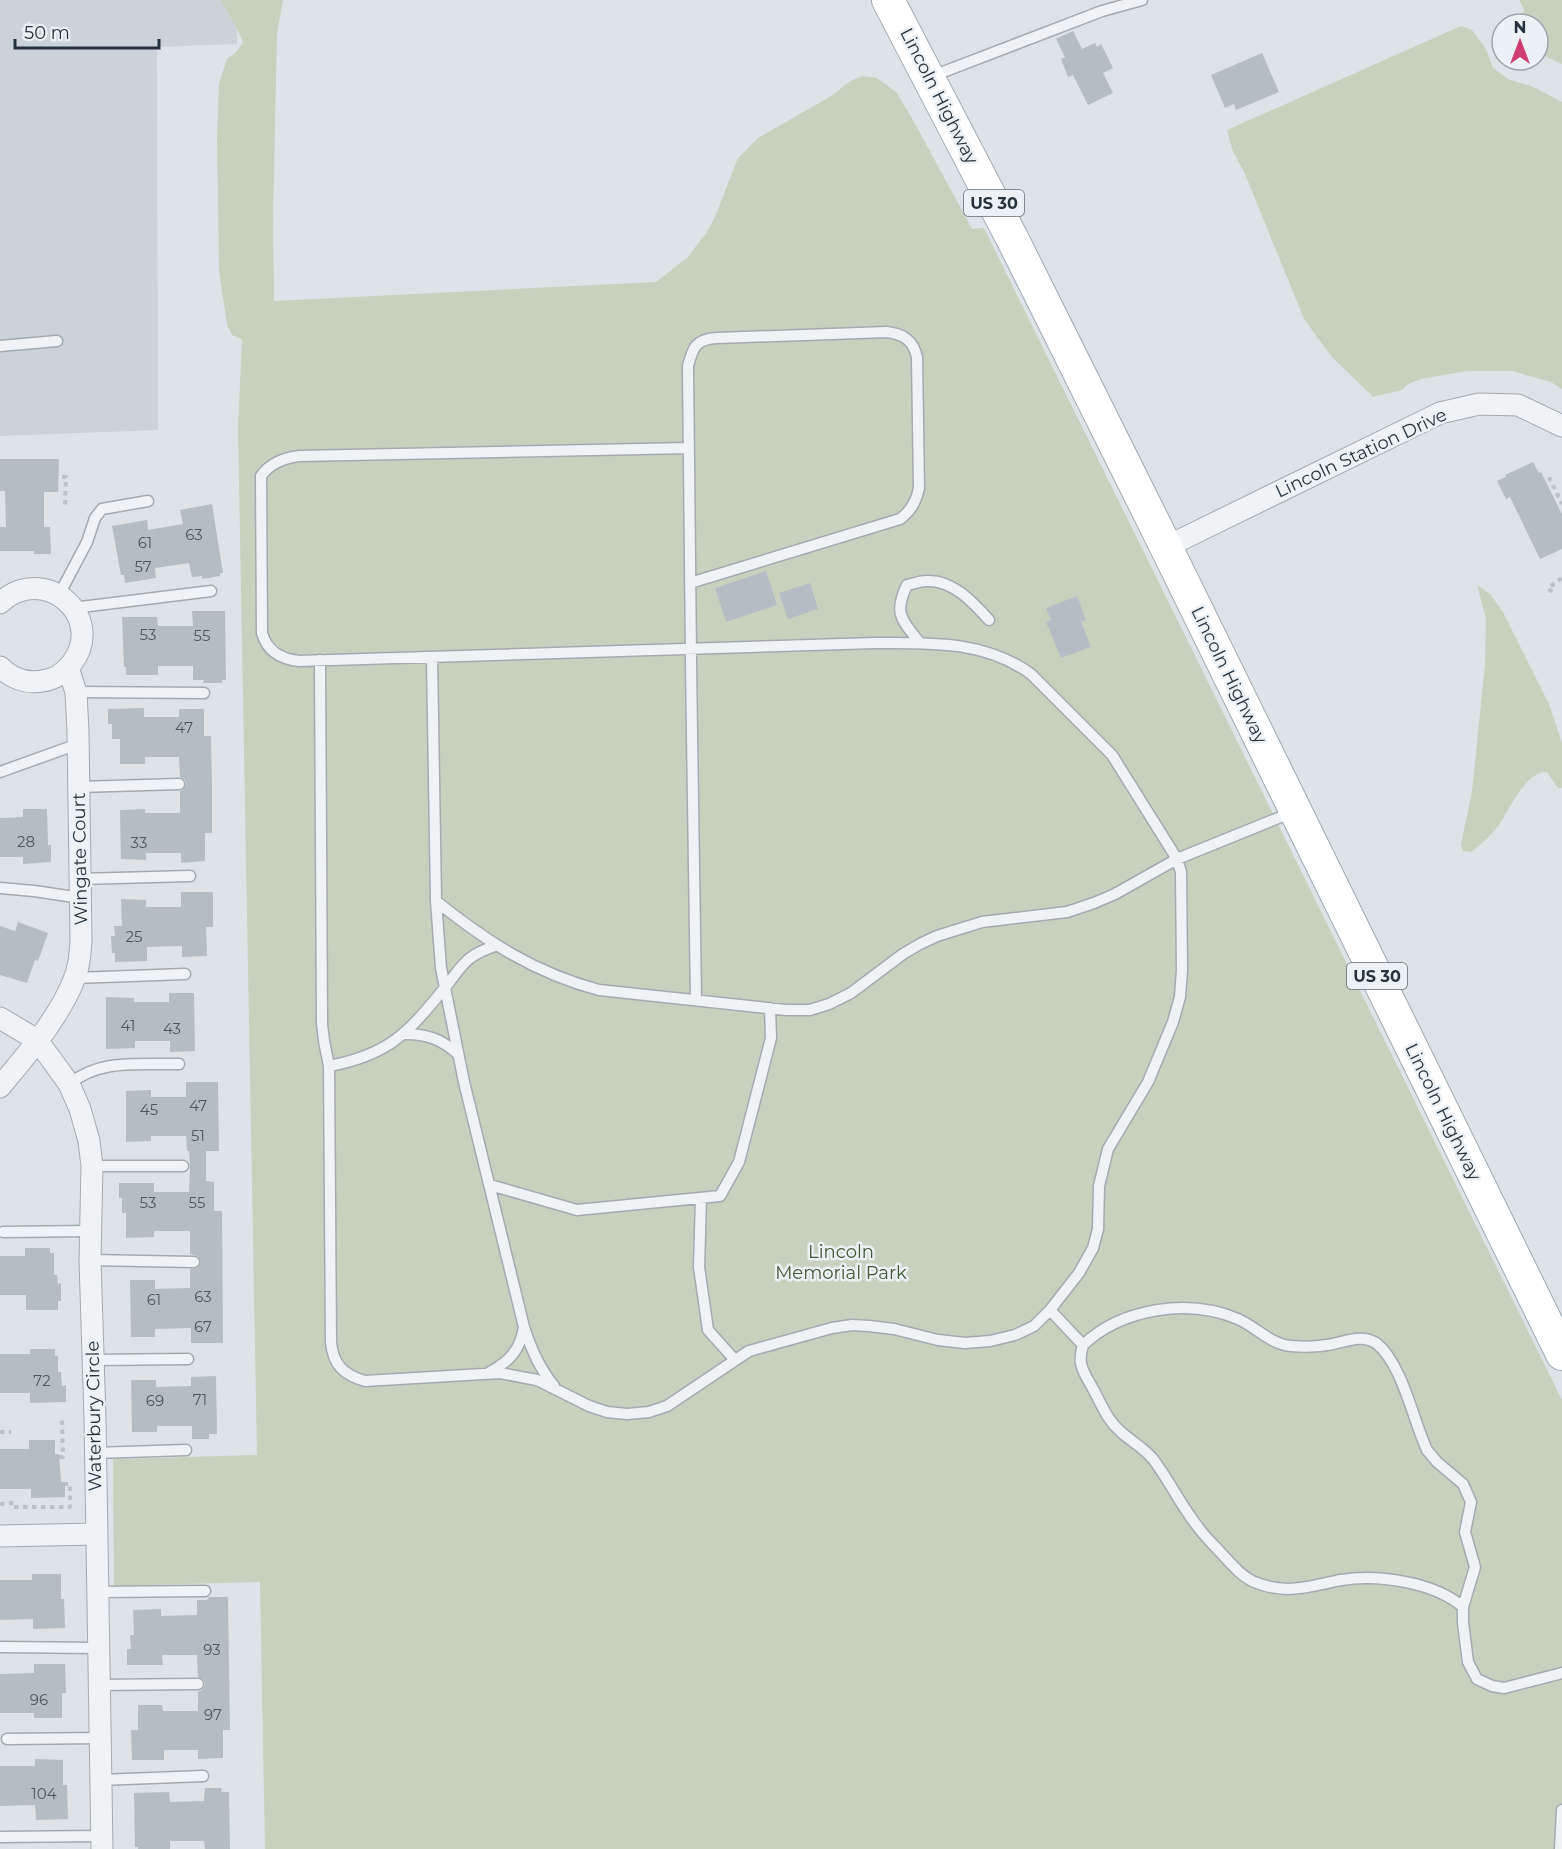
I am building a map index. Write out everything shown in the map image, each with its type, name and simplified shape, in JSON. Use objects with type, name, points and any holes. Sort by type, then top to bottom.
[{"type":"main road","name":"Lincoln Highway","points":[[888,0],[930,77],[1166,547],[1562,1354]]},
{"type":"street","name":"Lincoln Station Drive","points":[[1166,547],[1440,413],[1479,405],[1518,405],[1562,426]]},
{"type":"street","points":[[0,667],[18,679],[31,682],[44,681],[57,676],[76,658],[81,646],[82,633],[79,619],[66,601],[47,589],[33,587],[2,597]]},
{"type":"street","name":"Wingate Court","points":[[0,1087],[63,1003],[75,978],[81,941],[79,787],[76,692],[68,668]]},
{"type":"street","name":"Waterbury Circle","points":[[0,1018],[37,1040],[69,1084],[80,1109],[89,1141],[92,1166],[90,1260],[96,1453],[101,1842]]},
{"type":"street","points":[[0,1536],[97,1534]]},
{"type":"lane","points":[[930,77],[1102,10],[1142,0]]},
{"type":"lane","points":[[690,583],[900,519],[908,513],[919,488],[916,357],[912,343],[899,334],[887,332],[708,338],[694,347],[688,366],[688,448],[696,1000]]},
{"type":"lane","points":[[0,346],[57,341]]},
{"type":"lane","points":[[320,660],[322,1024],[330,1066],[331,1342],[332,1355],[336,1364],[353,1378],[366,1381],[487,1373],[517,1376],[537,1380],[570,1398],[607,1412],[627,1414],[649,1412],[667,1406],[748,1351],[852,1325],[894,1329],[938,1340],[965,1343],[990,1341],[1015,1335],[1034,1326],[1050,1310],[1079,1273],[1093,1248],[1098,1229],[1099,1186],[1108,1149],[1148,1082],[1173,1022],[1180,997],[1182,970],[1180,872],[1177,859],[1112,755],[1030,674],[1016,663],[980,649],[958,645],[920,643],[320,660],[288,659],[269,649],[262,633],[261,476],[267,468],[285,458],[688,448]]},
{"type":"lane","points":[[148,501],[102,508],[94,518],[66,601],[211,591]]},
{"type":"lane","points":[[920,643],[903,621],[898,602],[907,585],[927,581],[948,585],[971,600],[989,620]]},
{"type":"lane","points":[[432,657],[436,901],[438,943],[445,988],[458,1054],[524,1327],[542,1371],[556,1389]]},
{"type":"lane","points":[[76,692],[204,693]]},
{"type":"lane","points":[[0,772],[78,744]]},
{"type":"lane","points":[[79,787],[180,784]]},
{"type":"lane","points":[[436,901],[495,946],[544,972],[572,983],[599,990],[810,1010],[851,993],[920,944],[982,922],[1067,912],[1094,903],[1115,894],[1177,859],[1296,811]]},
{"type":"lane","points":[[0,888],[34,891],[81,889],[190,876]]},
{"type":"lane","points":[[330,1066],[351,1062],[380,1051],[405,1034],[445,988],[462,964],[481,951],[495,946]]},
{"type":"lane","points":[[75,978],[185,974]]},
{"type":"lane","points":[[490,1185],[577,1210],[720,1196],[739,1162],[771,1038],[770,1008]]},
{"type":"lane","points":[[405,1034],[427,1035],[448,1045],[458,1054]]},
{"type":"lane","points":[[69,1084],[79,1076],[105,1065],[179,1064]]},
{"type":"lane","points":[[92,1166],[183,1166]]},
{"type":"lane","points":[[701,1198],[699,1267],[708,1330],[734,1359]]},
{"type":"lane","points":[[3,1232],[91,1232]]},
{"type":"lane","points":[[90,1260],[194,1262]]},
{"type":"lane","points":[[1462,1607],[1455,1600],[1440,1593],[1417,1585],[1379,1578],[1341,1580],[1296,1590],[1274,1589],[1253,1582],[1234,1568],[1198,1527],[1152,1458],[1107,1417],[1084,1376],[1080,1354],[1083,1345],[1094,1335],[1132,1317],[1156,1311],[1196,1308],[1239,1320],[1273,1341],[1288,1346],[1326,1346],[1358,1338],[1366,1338],[1375,1342],[1391,1362],[1427,1450],[1437,1462],[1463,1484],[1471,1502],[1465,1532],[1474,1568],[1462,1607],[1468,1662],[1477,1679],[1492,1686],[1504,1688],[1562,1674],[1562,1683]]},
{"type":"lane","points":[[1050,1310],[1083,1345]]},
{"type":"lane","points":[[487,1373],[510,1359],[517,1349],[524,1327]]},
{"type":"lane","points":[[93,1360],[188,1359]]},
{"type":"lane","points":[[96,1453],[186,1450]]},
{"type":"lane","points":[[97,1592],[205,1591]]},
{"type":"lane","points":[[0,1647],[98,1648]]},
{"type":"lane","points":[[98,1685],[198,1684]]},
{"type":"lane","points":[[7,1739],[100,1738]]},
{"type":"lane","points":[[100,1779],[204,1776]]},
{"type":"lane","points":[[1560,1849],[1562,1810]]},
{"type":"lane","points":[[0,1837],[101,1842]]},
{"type":"path","points":[[62,477],[66,477],[65,508]]},
{"type":"path","points":[[1548,480],[1550,479],[1562,503]]},
{"type":"path","points":[[1552,592],[1548,588],[1562,578]]},
{"type":"path","points":[[59,1457],[63,1457],[62,1419]]},
{"type":"path","points":[[0,1432],[11,1432]]},
{"type":"path","points":[[0,1504],[70,1507],[70,1484],[65,1484]]},
{"type":"shaded area","points":[[0,0],[237,0],[237,44],[157,47],[158,430],[0,436]]},
{"type":"green space","name":"Lincoln Memorial Park","points":[[221,0],[283,0],[277,34],[273,217],[274,301],[656,282],[687,258],[707,232],[738,158],[758,138],[833,95],[850,81],[863,76],[877,78],[896,92],[972,229],[984,228],[1562,1400],[1562,1849],[265,1849],[260,1582],[114,1586],[113,1459],[257,1455],[238,427],[242,339],[232,335],[227,325],[219,270],[217,138],[219,84],[227,59],[243,43]]},
{"type":"green space","points":[[1519,0],[1562,0],[1562,64],[1550,58],[1550,12],[1524,12]]},
{"type":"green space","points":[[1461,26],[1472,30],[1486,49],[1490,60],[1490,72],[1499,72],[1510,80],[1531,86],[1562,102],[1562,389],[1551,382],[1512,371],[1467,371],[1421,379],[1408,384],[1402,390],[1373,397],[1331,356],[1304,319],[1245,174],[1232,149],[1227,130]]},
{"type":"green space","points":[[1477,585],[1490,594],[1503,612],[1549,704],[1562,743],[1562,788],[1558,788],[1547,772],[1532,777],[1495,830],[1471,852],[1463,851],[1461,844],[1472,792],[1485,664],[1486,618]]},
{"type":"building","points":[[1073,31],[1082,49],[1095,43],[1097,47],[1101,44],[1113,68],[1103,73],[1113,93],[1088,105],[1073,75],[1068,77],[1061,59],[1065,57],[1056,39]]},
{"type":"building","points":[[1262,53],[1279,92],[1236,110],[1234,104],[1225,108],[1211,75]]},
{"type":"building","points":[[0,459],[59,459],[58,492],[44,492],[44,527],[50,527],[51,554],[34,554],[34,551],[0,551],[0,527],[6,527],[5,491],[0,491]]},
{"type":"building","points":[[1533,462],[1539,473],[1541,472],[1562,514],[1562,549],[1540,559],[1510,497],[1506,499],[1497,481]]},
{"type":"building","points":[[212,504],[223,573],[220,573],[220,576],[202,579],[202,576],[192,577],[189,563],[155,568],[156,578],[125,583],[124,575],[121,575],[112,526],[147,520],[148,530],[183,524],[180,510]]},
{"type":"building","points":[[766,571],[777,605],[726,622],[715,588]]},
{"type":"building","points":[[810,583],[818,609],[788,619],[779,593]]},
{"type":"building","points":[[1077,596],[1086,620],[1081,622],[1091,647],[1061,658],[1046,622],[1051,620],[1046,608]]},
{"type":"building","points":[[192,611],[225,611],[226,680],[222,680],[222,683],[203,683],[204,680],[193,680],[193,666],[158,666],[158,675],[126,675],[122,617],[157,617],[158,626],[193,626]]},
{"type":"building","points":[[144,708],[144,717],[179,717],[179,709],[204,709],[204,736],[211,736],[212,786],[212,833],[205,833],[205,861],[181,863],[181,853],[146,853],[146,860],[121,859],[120,810],[145,809],[145,813],[180,813],[180,791],[186,784],[185,780],[180,777],[179,757],[145,757],[145,764],[120,764],[120,739],[112,739],[112,724],[108,724],[108,709]]},
{"type":"building","points":[[23,809],[47,809],[51,862],[23,864],[23,857],[0,857],[0,818],[23,817]]},
{"type":"building","points":[[181,892],[213,892],[213,927],[206,927],[207,956],[182,957],[182,946],[147,947],[147,961],[115,962],[111,936],[115,936],[114,926],[122,926],[121,899],[146,900],[146,907],[181,907]]},
{"type":"building","points":[[18,922],[48,933],[27,983],[0,975],[0,926],[15,931]]},
{"type":"building","points":[[169,993],[194,993],[195,1051],[170,1052],[170,1041],[135,1041],[135,1048],[106,1049],[106,997],[134,998],[134,1002],[169,1002]]},
{"type":"building","points":[[186,1082],[218,1082],[219,1151],[206,1151],[206,1181],[214,1182],[214,1211],[222,1211],[223,1343],[191,1343],[191,1328],[155,1329],[155,1337],[131,1337],[130,1280],[155,1280],[155,1289],[190,1288],[190,1269],[198,1268],[201,1262],[198,1256],[190,1254],[190,1231],[154,1231],[154,1237],[126,1238],[126,1213],[122,1213],[119,1183],[154,1183],[154,1192],[189,1192],[190,1165],[186,1136],[151,1136],[151,1141],[126,1142],[126,1091],[151,1090],[151,1097],[186,1097]]},
{"type":"building","points":[[25,1248],[50,1248],[50,1253],[54,1253],[54,1275],[57,1275],[58,1284],[61,1283],[61,1301],[58,1301],[58,1310],[26,1310],[26,1295],[0,1295],[0,1256],[25,1256]]},
{"type":"building","points":[[30,1349],[55,1349],[62,1386],[66,1385],[66,1402],[30,1403],[30,1393],[0,1393],[0,1354],[30,1354]]},
{"type":"building","points":[[216,1376],[217,1434],[209,1434],[209,1439],[192,1439],[192,1426],[157,1426],[157,1432],[132,1432],[131,1380],[156,1380],[156,1387],[191,1386],[191,1377]]},
{"type":"building","points":[[29,1440],[55,1440],[55,1454],[59,1454],[61,1482],[65,1482],[65,1497],[31,1498],[31,1489],[0,1489],[0,1449],[29,1449]]},
{"type":"building","points":[[32,1574],[61,1574],[61,1599],[64,1599],[65,1628],[33,1629],[33,1619],[0,1620],[0,1580],[32,1580]]},
{"type":"building","points":[[209,1597],[228,1597],[230,1730],[223,1730],[223,1758],[198,1759],[198,1750],[164,1750],[164,1760],[132,1760],[131,1730],[138,1730],[138,1705],[162,1705],[163,1711],[198,1711],[198,1692],[205,1685],[204,1680],[198,1677],[197,1655],[162,1655],[163,1665],[127,1665],[127,1649],[131,1649],[130,1635],[134,1635],[133,1610],[161,1609],[161,1616],[197,1615],[197,1600],[207,1600]]},
{"type":"building","points":[[34,1664],[65,1664],[66,1693],[62,1693],[62,1718],[34,1718],[34,1713],[0,1713],[0,1674],[34,1673]]},
{"type":"building","points":[[35,1759],[63,1760],[63,1785],[67,1785],[68,1819],[36,1820],[35,1805],[0,1806],[0,1766],[35,1766]]},
{"type":"building","points":[[205,1788],[222,1788],[221,1792],[229,1792],[230,1849],[205,1849],[204,1841],[170,1841],[170,1849],[138,1849],[135,1847],[134,1793],[169,1792],[170,1802],[204,1801]]}]
